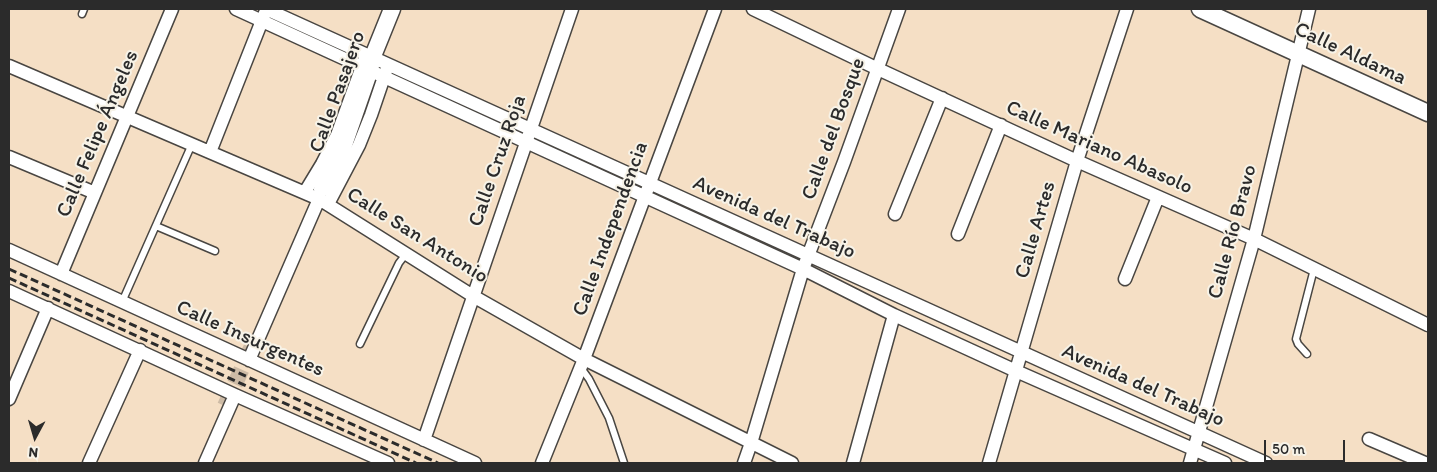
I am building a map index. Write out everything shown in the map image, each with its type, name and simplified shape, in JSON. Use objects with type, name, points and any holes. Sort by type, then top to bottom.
[{"type":"street","name":"Calle Felipe Ángeles","points":[[61,274],[172,9]]},
{"type":"street","name":"Avenida del Trabajo","points":[[236,9],[265,13],[526,142],[802,269],[894,315],[1225,463]]},
{"type":"street","name":"Calle Pasajero","points":[[249,360],[323,197],[344,145],[392,9]]},
{"type":"street","name":"Calle Cruz Roja","points":[[424,440],[572,9]]},
{"type":"street","name":"Calle Independencia","points":[[542,463],[582,363],[715,9]]},
{"type":"street","name":"Calle Mariano Abasolo","points":[[753,9],[1077,161],[1254,239],[1428,325]]},
{"type":"street","name":"Calle del Bosque","points":[[744,463],[802,269],[899,9]]},
{"type":"street","name":"Calle Artes","points":[[989,463],[1077,161],[1127,9]]},
{"type":"street","name":"Calle Aldama","points":[[1200,9],[1428,113]]},
{"type":"street","name":"Calle Río Bravo","points":[[1190,463],[1254,239],[1309,9]]},
{"type":"street","points":[[210,152],[265,13]]},
{"type":"street","name":"Avenida del Trabajo","points":[[371,65],[388,64],[1266,463]]},
{"type":"street","points":[[305,192],[322,164],[371,65]]},
{"type":"street","name":"Calle San Antonio","points":[[9,66],[305,192],[323,197],[406,254],[582,363],[792,463]]},
{"type":"street","points":[[895,214],[942,98]]},
{"type":"street","points":[[958,234],[1000,125]]},
{"type":"street","points":[[9,157],[95,193]]},
{"type":"street","points":[[1125,279],[1158,197]]},
{"type":"street","name":"Calle Insurgentes","points":[[9,250],[475,463]]},
{"type":"street","points":[[9,291],[388,463]]},
{"type":"street","points":[[9,399],[48,308]]},
{"type":"street","points":[[853,463],[894,315]]},
{"type":"street","points":[[89,463],[140,350]]},
{"type":"street","points":[[205,463],[235,395]]},
{"type":"street","points":[[1369,439],[1425,463]]},
{"type":"lane","points":[[122,302],[192,144]]},
{"type":"lane","points":[[156,226],[215,251]]},
{"type":"lane","points":[[360,344],[399,263],[406,254]]},
{"type":"lane","points":[[1308,354],[1298,344],[1296,338],[1314,269]]},
{"type":"lane","points":[[582,363],[609,418],[624,463]]},
{"type":"tunnel","points":[[225,406],[253,344]]},
{"type":"railway","points":[[9,269],[438,463]]},
{"type":"railway","points":[[9,278],[416,463]]}]
